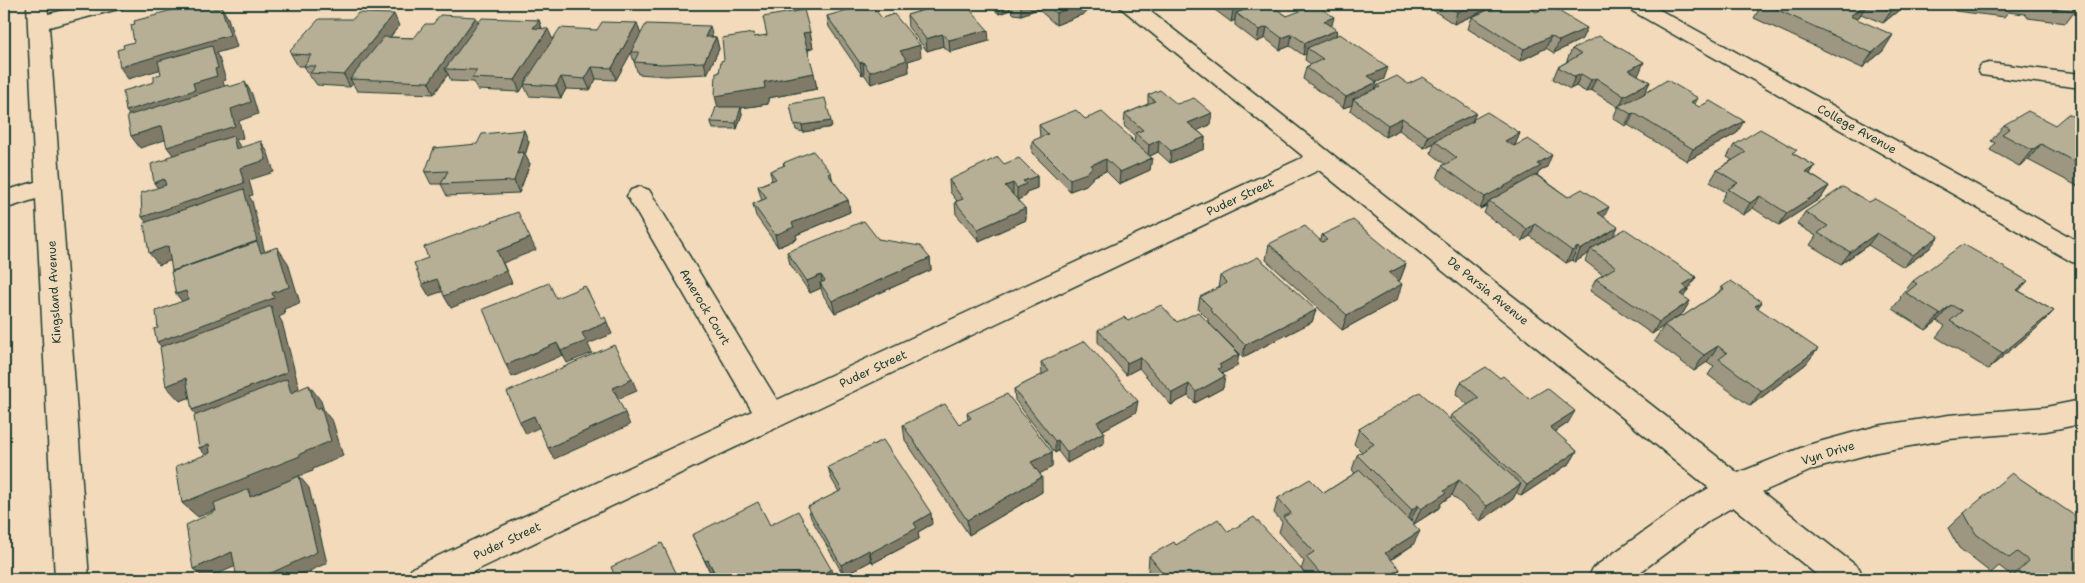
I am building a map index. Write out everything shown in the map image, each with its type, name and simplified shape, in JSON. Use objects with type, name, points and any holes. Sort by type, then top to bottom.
[{"type":"street","points":[[37,14],[115,4]]},
{"type":"street","name":"De Parsia Avenue","points":[[1128,4],[1323,158],[1847,579]]},
{"type":"street","name":"College Avenue","points":[[1634,4],[2081,254]]},
{"type":"street","name":"Kingsland Avenue","points":[[37,14],[72,579]]},
{"type":"street","points":[[1989,70],[2081,81]]},
{"type":"street","name":"Puder Street","points":[[424,579],[1323,158]]},
{"type":"street","points":[[4,200],[48,187]]},
{"type":"street","name":"Amerock Court","points":[[640,196],[771,417]]},
{"type":"street","name":"Vyn Drive","points":[[1605,579],[1699,510],[1735,489],[1808,458],[1876,439],[1949,427],[2046,419],[2081,412]]},
{"type":"building","points":[[196,4],[213,4],[214,8],[221,6],[230,35],[120,67],[117,50],[124,48],[123,45],[134,42],[131,25],[135,24],[134,21]]},
{"type":"building","points":[[868,4],[882,18],[894,14],[920,45],[900,51],[907,60],[870,72],[863,62],[860,63],[827,16]]},
{"type":"building","points":[[919,4],[965,4],[988,30],[949,40],[942,34],[926,39],[907,15],[924,10]]},
{"type":"building","points":[[1045,4],[1081,4],[1056,13]]},
{"type":"building","points":[[1224,4],[1249,4],[1233,10]]},
{"type":"building","points":[[1261,4],[1269,4],[1287,16],[1316,5],[1334,17],[1324,21],[1337,30],[1305,43],[1292,34],[1282,38],[1267,27],[1259,30],[1236,13]]},
{"type":"building","points":[[1444,4],[1476,4],[1457,12]]},
{"type":"building","points":[[1502,4],[1523,4],[1536,12],[1550,6],[1587,28],[1559,41],[1551,36],[1524,49],[1472,17]]},
{"type":"building","points":[[1765,4],[1866,4],[1850,16],[1893,35],[1872,53]]},
{"type":"building","points":[[1873,4],[1900,4],[1891,11]]},
{"type":"building","points":[[2035,4],[2069,4],[2075,11],[2037,6]]},
{"type":"building","points":[[804,10],[810,32],[803,33],[814,73],[764,82],[765,88],[715,96],[716,73],[719,73],[721,61],[724,60],[722,38],[753,33],[754,37],[767,35],[763,17]]},
{"type":"building","points":[[358,13],[394,14],[344,75],[310,73],[316,66],[304,66],[311,55],[291,54],[290,51],[319,19],[353,19]]},
{"type":"building","points":[[440,15],[476,17],[429,82],[350,79],[384,37],[414,38],[425,24],[433,24]]},
{"type":"building","points":[[482,18],[539,20],[533,28],[548,29],[515,80],[472,78],[477,70],[445,69]]},
{"type":"building","points":[[602,22],[637,23],[612,68],[592,67],[585,79],[561,77],[556,86],[524,84],[560,28],[597,30]]},
{"type":"building","points":[[646,24],[710,26],[705,37],[716,37],[704,62],[662,64],[634,62],[639,52],[631,52]]},
{"type":"building","points":[[1340,34],[1388,67],[1368,76],[1377,82],[1346,97],[1306,67],[1323,59],[1307,48]]},
{"type":"building","points":[[1599,36],[1644,62],[1629,70],[1650,82],[1624,96],[1596,78],[1591,80],[1581,74],[1575,77],[1558,67],[1581,54],[1572,49]]},
{"type":"building","points":[[212,46],[218,68],[215,69],[217,76],[193,83],[195,90],[126,111],[123,91],[154,82],[154,76],[161,74],[158,61]]},
{"type":"building","points":[[1397,76],[1408,84],[1423,77],[1476,113],[1428,136],[1402,118],[1388,125],[1353,99],[1380,87],[1378,85]]},
{"type":"building","points":[[1667,80],[1698,98],[1691,102],[1699,107],[1710,101],[1744,121],[1693,149],[1634,113],[1631,114],[1618,106],[1642,95]]},
{"type":"building","points":[[245,82],[251,102],[231,109],[235,126],[167,147],[162,126],[131,136],[127,116],[228,85],[229,87]]},
{"type":"building","points":[[1160,90],[1177,104],[1194,98],[1212,113],[1188,123],[1205,137],[1171,151],[1159,140],[1149,145],[1135,133],[1143,130],[1125,114],[1155,101],[1148,95]]},
{"type":"building","points":[[825,98],[831,121],[802,125],[794,124],[790,104]]},
{"type":"building","points":[[716,107],[741,107],[736,123],[711,122]]},
{"type":"building","points":[[1076,110],[1085,119],[1102,112],[1152,158],[1120,172],[1106,159],[1091,165],[1092,167],[1087,173],[1070,179],[1032,141],[1048,134],[1039,125]]},
{"type":"building","points":[[2028,111],[2055,125],[2068,114],[2081,121],[2081,165],[2041,144],[2032,150],[2002,134],[2010,128],[2004,125]]},
{"type":"building","points":[[1487,112],[1520,133],[1505,141],[1514,146],[1528,139],[1552,155],[1537,164],[1541,166],[1485,197],[1442,166],[1457,158],[1435,141],[1474,121],[1472,120]]},
{"type":"building","points":[[1760,129],[1797,150],[1792,153],[1815,166],[1806,172],[1829,186],[1787,213],[1760,196],[1750,203],[1728,189],[1738,183],[1717,170],[1746,152],[1734,145]]},
{"type":"building","points":[[524,130],[517,153],[524,152],[514,181],[441,184],[448,171],[425,172],[434,148],[477,144],[482,134]]},
{"type":"building","points":[[233,136],[236,149],[261,141],[266,160],[240,168],[244,183],[142,217],[141,193],[166,185],[164,179],[154,183],[151,164]]},
{"type":"building","points":[[813,151],[831,173],[828,174],[848,200],[792,223],[794,227],[775,235],[753,204],[767,198],[758,186],[776,179],[770,171],[785,165],[783,163]]},
{"type":"building","points":[[998,157],[1004,164],[1019,158],[1037,176],[1023,181],[1026,184],[1017,188],[1013,183],[1005,186],[1025,208],[978,229],[955,202],[963,199],[949,180]]},
{"type":"building","points":[[1536,175],[1568,197],[1582,189],[1609,207],[1598,213],[1618,227],[1580,250],[1578,247],[1572,251],[1535,224],[1527,229],[1489,201]]},
{"type":"building","points":[[1843,187],[1869,202],[1875,199],[1939,236],[1913,255],[1877,233],[1850,252],[1818,233],[1828,226],[1805,212]]},
{"type":"building","points":[[244,189],[257,241],[172,271],[168,246],[149,253],[144,223]]},
{"type":"building","points":[[518,212],[530,238],[497,251],[506,271],[444,296],[437,279],[422,284],[414,263],[428,258],[424,247]]},
{"type":"building","points":[[1353,220],[1406,264],[1389,273],[1402,284],[1347,315],[1269,244],[1305,226],[1322,242],[1327,240],[1322,235]]},
{"type":"building","points":[[864,221],[878,239],[920,246],[930,258],[832,301],[820,283],[825,281],[821,275],[807,281],[787,252]]},
{"type":"building","points":[[1625,229],[1696,277],[1683,285],[1688,289],[1680,294],[1690,301],[1659,322],[1596,279],[1616,267],[1591,249]]},
{"type":"building","points":[[257,242],[261,253],[277,247],[289,287],[272,293],[274,298],[157,342],[154,329],[158,328],[156,311],[188,299],[186,291],[176,294],[171,272]]},
{"type":"building","points":[[1963,244],[2028,281],[2017,290],[2054,311],[2003,353],[1950,321],[1962,311],[1951,305],[1940,314],[1906,293],[1917,284],[1913,281]]},
{"type":"building","points":[[1258,257],[1316,310],[1245,345],[1210,310],[1211,308],[1200,297],[1227,283],[1220,276]]},
{"type":"building","points":[[1731,281],[1762,302],[1755,306],[1818,349],[1761,391],[1719,359],[1727,353],[1718,346],[1704,355],[1664,325],[1681,315],[1683,316],[1724,289],[1722,287]]},
{"type":"building","points":[[549,283],[556,298],[585,286],[602,319],[605,317],[607,322],[582,333],[586,341],[561,351],[557,343],[506,365],[483,309]]},
{"type":"building","points":[[1161,305],[1177,322],[1198,312],[1239,354],[1219,365],[1221,367],[1218,369],[1225,376],[1196,392],[1189,384],[1172,393],[1140,357],[1127,363],[1098,330],[1124,317],[1128,321]]},
{"type":"building","points":[[271,306],[287,372],[192,410],[186,378],[166,386],[160,347]]},
{"type":"building","points":[[1085,341],[1138,401],[1097,422],[1104,432],[1067,452],[1058,440],[1055,441],[1014,389],[1049,371],[1041,362]]},
{"type":"building","points":[[614,345],[632,379],[613,388],[625,413],[548,448],[534,416],[520,422],[507,392]]},
{"type":"building","points":[[1486,367],[1500,378],[1503,376],[1529,399],[1547,388],[1575,411],[1550,427],[1577,451],[1527,485],[1451,415],[1479,398],[1461,382]]},
{"type":"building","points":[[287,379],[291,393],[309,385],[316,409],[321,407],[331,441],[300,454],[300,456],[182,503],[176,466],[210,453],[209,444],[199,448],[194,416]]},
{"type":"building","points":[[1420,392],[1521,484],[1487,506],[1459,480],[1444,491],[1446,493],[1421,509],[1418,505],[1412,510],[1357,455],[1374,444],[1359,429]]},
{"type":"building","points":[[1007,394],[1052,452],[1031,462],[1042,477],[967,520],[903,425],[945,404],[959,424],[971,418],[967,413]]},
{"type":"building","points":[[883,440],[931,513],[914,523],[917,528],[870,553],[869,550],[841,565],[808,507],[842,490],[828,467]]},
{"type":"building","points":[[1360,470],[1420,531],[1385,553],[1400,569],[1385,579],[1325,579],[1306,557],[1314,552],[1283,517],[1291,513],[1278,498],[1310,479],[1324,493]]},
{"type":"building","points":[[2012,473],[2081,520],[2081,579],[2020,579],[2014,575],[2029,561],[2017,552],[2009,558],[1976,534],[1964,513]]},
{"type":"building","points":[[299,476],[317,552],[258,579],[237,579],[232,552],[193,569],[186,525],[216,511],[214,503],[249,489],[250,497]]},
{"type":"building","points":[[758,502],[770,525],[798,511],[831,569],[826,572],[830,579],[718,579],[708,560],[705,561],[692,535]]},
{"type":"building","points":[[1254,517],[1310,579],[1168,579],[1149,556],[1174,542],[1176,545],[1218,519],[1228,532]]},
{"type":"building","points":[[662,543],[679,579],[616,579],[611,567]]}]
